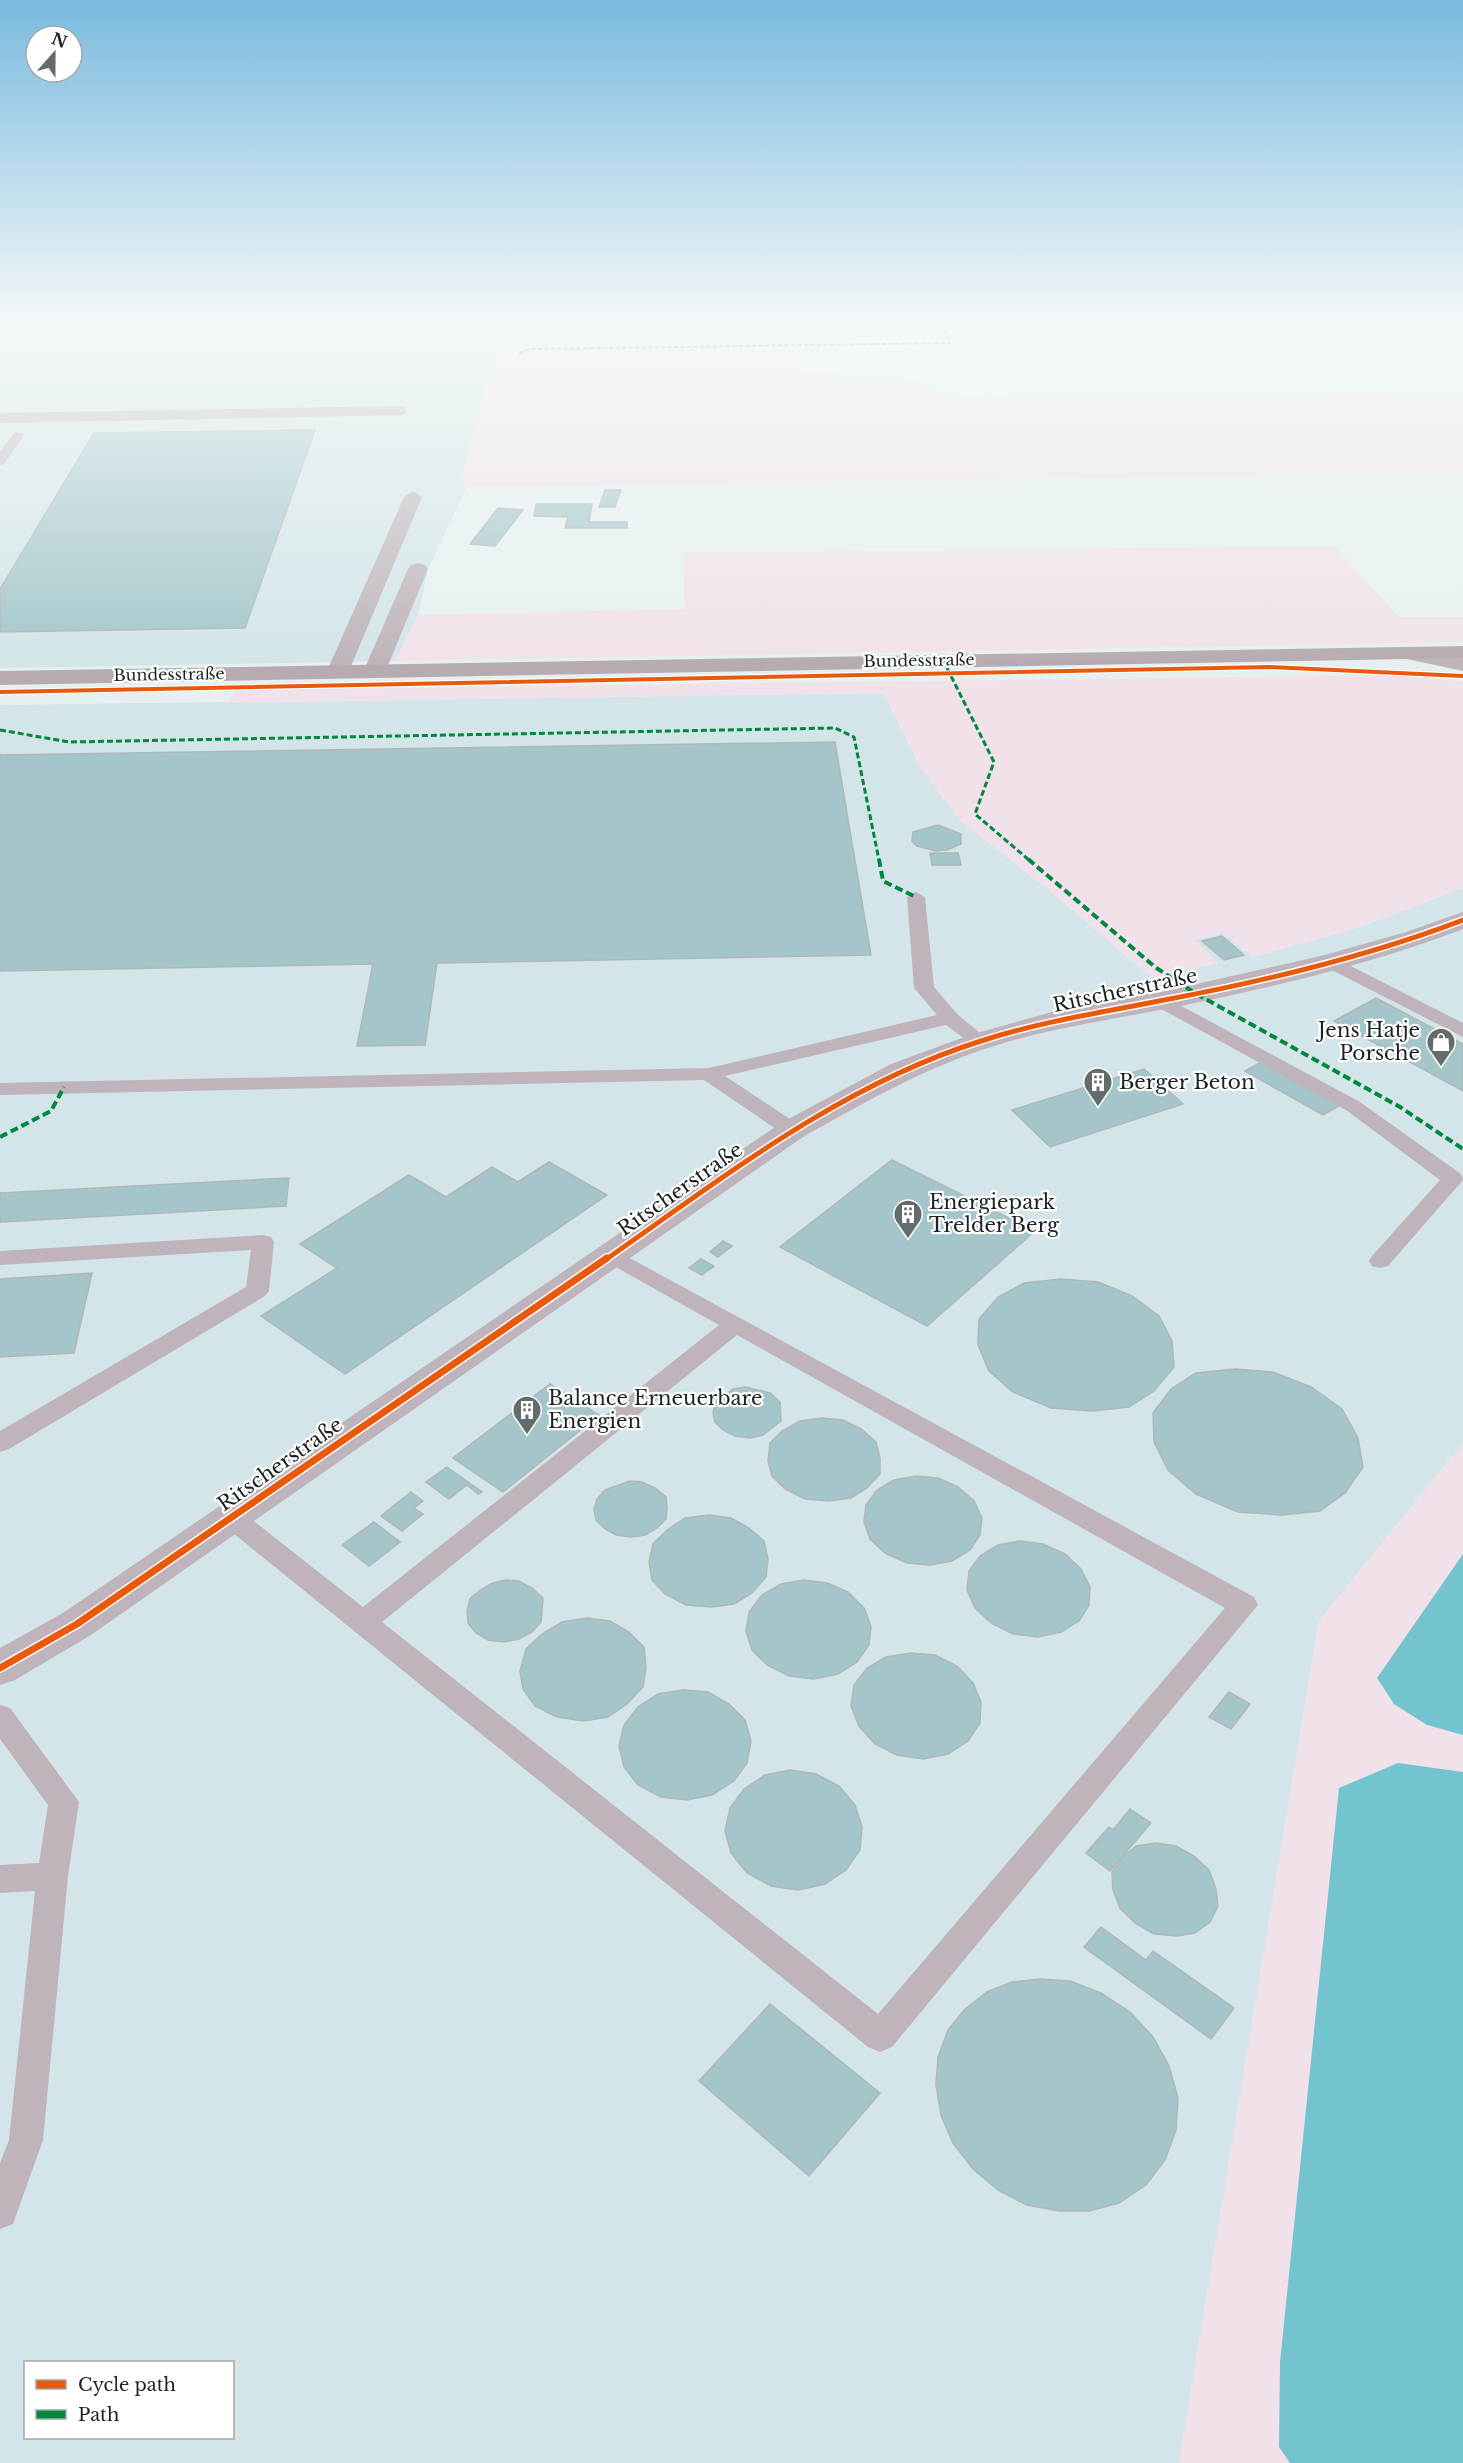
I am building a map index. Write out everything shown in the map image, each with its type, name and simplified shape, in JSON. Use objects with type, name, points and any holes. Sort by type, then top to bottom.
[{"type":"main road","name":"Bundesstraße","points":[[0,678],[1463,652]]},
{"type":"street","points":[[338,671],[413,497]]},
{"type":"street","points":[[375,670],[418,569]]},
{"type":"street","points":[[1410,653],[1463,664]]},
{"type":"street","name":"Ritscherstraße","points":[[0,1668],[77,1624],[792,1131],[902,1070],[980,1041],[1066,1017],[1161,1001],[1331,962],[1416,938],[1463,920]]},
{"type":"lane","points":[[0,461],[18,435]]},
{"type":"lane","points":[[916,897],[924,988],[950,1018],[980,1041]]},
{"type":"lane","points":[[1331,962],[1463,1031]]},
{"type":"lane","points":[[1161,1001],[1353,1106],[1453,1179],[1380,1261]]},
{"type":"lane","points":[[0,1089],[709,1074],[950,1018]]},
{"type":"lane","points":[[709,1074],[729,1090],[792,1131]]},
{"type":"lane","points":[[0,1258],[263,1242],[257,1291],[0,1443]]},
{"type":"lane","points":[[232,1518],[880,2036],[1244,1605],[613,1256]]},
{"type":"lane","points":[[363,1622],[736,1324]]},
{"type":"lane","points":[[0,1717],[64,1802],[52,1876],[26,2140],[0,2211]]},
{"type":"lane","points":[[0,1879],[52,1876]]},
{"type":"shaded area","points":[[0,435],[472,435],[458,487],[467,487],[428,569],[418,615],[395,661],[0,668]]},
{"type":"shaded area","points":[[473,435],[1463,435],[1463,473],[458,487]]},
{"type":"shaded area","points":[[1334,546],[1399,617],[1463,617],[1463,642],[395,661],[418,615],[685,609],[683,553]]},
{"type":"shaded area","points":[[1382,675],[1463,681],[1463,888],[1360,927],[1253,957],[1223,933],[1194,939],[1219,963],[1152,978],[1057,897],[959,820],[922,770],[883,693],[229,703],[235,690]]},
{"type":"shaded area","points":[[883,693],[922,770],[1057,897],[1152,978],[1218,963],[1193,940],[1223,933],[1253,957],[1360,927],[1463,888],[1463,1443],[1319,1621],[1179,2463],[0,2463],[0,705]]},
{"type":"shaded area","points":[[1463,1443],[1463,2463],[1179,2463],[1319,1621]]},
{"type":"water","points":[[1463,1554],[1463,1735],[1427,1725],[1394,1704],[1377,1678]]},
{"type":"water","points":[[1398,1763],[1463,1772],[1463,2463],[1290,2463],[1279,2447],[1280,2362],[1339,1788]]},
{"type":"building","points":[[93,435],[313,435],[245,628],[0,632],[0,589]]},
{"type":"building","points":[[605,490],[621,490],[615,507],[599,507]]},
{"type":"building","points":[[536,504],[592,504],[589,522],[627,522],[627,528],[565,528],[568,517],[534,516]]},
{"type":"building","points":[[498,508],[523,510],[495,546],[470,544]]},
{"type":"building","points":[[835,742],[871,955],[437,963],[425,1045],[357,1046],[373,964],[0,971],[0,755]]},
{"type":"building","points":[[938,825],[961,834],[961,844],[947,850],[936,851],[917,846],[912,841],[913,832]]},
{"type":"building","points":[[930,853],[958,853],[961,865],[932,865]]},
{"type":"building","points":[[1222,936],[1244,955],[1224,960],[1202,941]]},
{"type":"building","name":"Jens Hatje Porsche","points":[[1376,998],[1463,1044],[1463,1091],[1334,1021]]},
{"type":"building","points":[[1261,1062],[1339,1106],[1323,1115],[1245,1071]]},
{"type":"building","name":"Berger Beton","points":[[1144,1069],[1183,1104],[1050,1147],[1012,1110]]},
{"type":"building","name":"Energiepark Trelder Berg","points":[[892,1160],[1035,1231],[927,1326],[780,1247]]},
{"type":"building","points":[[549,1162],[607,1195],[345,1374],[261,1316],[337,1268],[300,1244],[409,1175],[446,1197],[492,1167],[518,1182]]},
{"type":"building","points":[[289,1178],[286,1206],[0,1222],[0,1193]]},
{"type":"building","points":[[723,1241],[732,1246],[718,1257],[710,1252]]},
{"type":"building","points":[[701,1259],[714,1266],[702,1275],[689,1268]]},
{"type":"building","points":[[92,1273],[74,1353],[0,1357],[0,1279]]},
{"type":"building","points":[[1061,1279],[1098,1282],[1132,1296],[1159,1316],[1172,1341],[1174,1367],[1154,1391],[1129,1407],[1093,1411],[1051,1408],[1013,1392],[989,1371],[978,1345],[979,1319],[998,1297],[1024,1283]]},
{"type":"building","points":[[1235,1369],[1273,1372],[1311,1387],[1342,1409],[1358,1438],[1363,1467],[1345,1493],[1320,1511],[1282,1515],[1238,1512],[1196,1494],[1168,1470],[1154,1442],[1153,1413],[1171,1389],[1196,1373]]},
{"type":"building","name":"Balance Erneuerbare Energien","points":[[550,1384],[599,1415],[503,1492],[453,1458]]},
{"type":"building","points":[[745,1387],[770,1393],[780,1402],[781,1421],[763,1435],[750,1438],[735,1436],[723,1430],[715,1422],[713,1413],[715,1403],[733,1389]]},
{"type":"building","points":[[822,1418],[843,1420],[861,1429],[876,1442],[880,1458],[880,1474],[867,1488],[851,1498],[829,1501],[805,1499],[785,1489],[772,1476],[768,1461],[770,1443],[782,1431],[800,1421]]},
{"type":"building","points":[[447,1467],[482,1492],[478,1494],[467,1485],[449,1499],[426,1482]]},
{"type":"building","points":[[916,1476],[938,1478],[958,1487],[974,1501],[982,1518],[980,1535],[970,1550],[952,1561],[930,1565],[907,1563],[885,1553],[870,1539],[864,1522],[866,1505],[877,1490],[894,1480]]},
{"type":"building","points":[[630,1481],[642,1482],[655,1488],[666,1497],[666,1519],[645,1535],[632,1537],[616,1535],[596,1520],[594,1509],[597,1499],[605,1490]]},
{"type":"building","points":[[411,1492],[423,1501],[414,1508],[423,1514],[402,1531],[381,1516]]},
{"type":"building","points":[[709,1515],[731,1518],[749,1528],[764,1541],[768,1559],[766,1577],[752,1593],[734,1604],[711,1607],[686,1605],[665,1594],[652,1580],[649,1562],[653,1544],[667,1530],[685,1518]]},
{"type":"building","points":[[374,1522],[400,1542],[369,1566],[342,1545]]},
{"type":"building","points":[[1020,1541],[1043,1544],[1065,1554],[1081,1569],[1090,1587],[1089,1605],[1079,1621],[1061,1632],[1038,1637],[1013,1634],[991,1623],[975,1608],[967,1590],[969,1571],[980,1556],[998,1545]]},
{"type":"building","points":[[506,1580],[519,1581],[532,1588],[543,1598],[541,1622],[532,1632],[519,1639],[504,1642],[488,1640],[476,1633],[468,1623],[467,1611],[470,1599],[493,1583]]},
{"type":"building","points":[[804,1580],[827,1583],[848,1592],[864,1608],[871,1626],[869,1645],[857,1662],[838,1674],[814,1679],[789,1676],[767,1665],[752,1650],[746,1631],[749,1612],[762,1595],[781,1584]]},
{"type":"building","points":[[587,1618],[610,1621],[629,1632],[644,1647],[646,1667],[643,1687],[627,1704],[608,1717],[584,1721],[557,1717],[535,1706],[523,1689],[520,1671],[526,1649],[542,1634],[562,1622]]},
{"type":"building","points":[[910,1653],[935,1655],[957,1666],[973,1683],[981,1702],[980,1723],[968,1741],[948,1754],[923,1759],[897,1755],[875,1744],[859,1726],[851,1706],[854,1685],[867,1668],[886,1657]]},
{"type":"building","points":[[683,1690],[708,1692],[729,1704],[745,1720],[751,1741],[747,1763],[734,1781],[712,1795],[687,1800],[661,1797],[638,1785],[624,1767],[619,1746],[624,1725],[638,1707],[658,1694]]},
{"type":"building","points":[[1229,1692],[1250,1704],[1231,1729],[1209,1717]]},
{"type":"building","points":[[790,1770],[816,1774],[839,1786],[855,1805],[862,1827],[860,1850],[846,1870],[825,1884],[798,1890],[771,1886],[747,1873],[731,1853],[725,1831],[730,1808],[744,1789],[765,1775]]},
{"type":"building","points":[[1130,1809],[1151,1823],[1110,1871],[1086,1853],[1109,1827],[1113,1830]]},
{"type":"building","points":[[1156,1843],[1176,1846],[1194,1856],[1209,1870],[1216,1889],[1218,1906],[1210,1922],[1195,1933],[1177,1936],[1154,1934],[1135,1923],[1120,1908],[1113,1890],[1112,1872],[1123,1857],[1136,1846]]},
{"type":"building","points":[[1101,1927],[1146,1960],[1153,1951],[1234,2008],[1211,2039],[1084,1947]]},
{"type":"building","points":[[1041,1979],[1070,1981],[1101,1993],[1130,2012],[1153,2037],[1169,2066],[1178,2098],[1176,2130],[1165,2160],[1146,2185],[1119,2203],[1089,2211],[1059,2211],[1027,2205],[998,2190],[973,2169],[953,2143],[941,2115],[936,2085],[938,2057],[948,2030],[965,2009],[987,1992],[1012,1982]]},
{"type":"building","points":[[770,2004],[880,2093],[809,2176],[699,2081]]},
{"type":"marked path","points":[[943,660],[994,762],[975,814],[1155,967],[1193,992],[1400,1107],[1463,1149]]},
{"type":"marked path","points":[[0,730],[69,742],[835,728],[854,737],[883,881],[916,897]]},
{"type":"marked path","points":[[0,1137],[51,1111],[64,1087]]},
{"type":"cycle path","points":[[0,692],[1269,667],[1463,676]]},
{"type":"cycle path","points":[[0,1668],[77,1624],[792,1130],[902,1070],[980,1041],[1066,1017],[1161,1001],[1331,962],[1416,938],[1463,920]]},
{"type":"place","name":"Jens Hatje Porsche","points":[[1441,1068]]},
{"type":"place","name":"Berger Beton","points":[[1098,1108]]},
{"type":"place","name":"Energiepark Trelder Berg","points":[[908,1240]]},
{"type":"place","name":"Balance Erneuerbare Energien","points":[[527,1436]]}]
